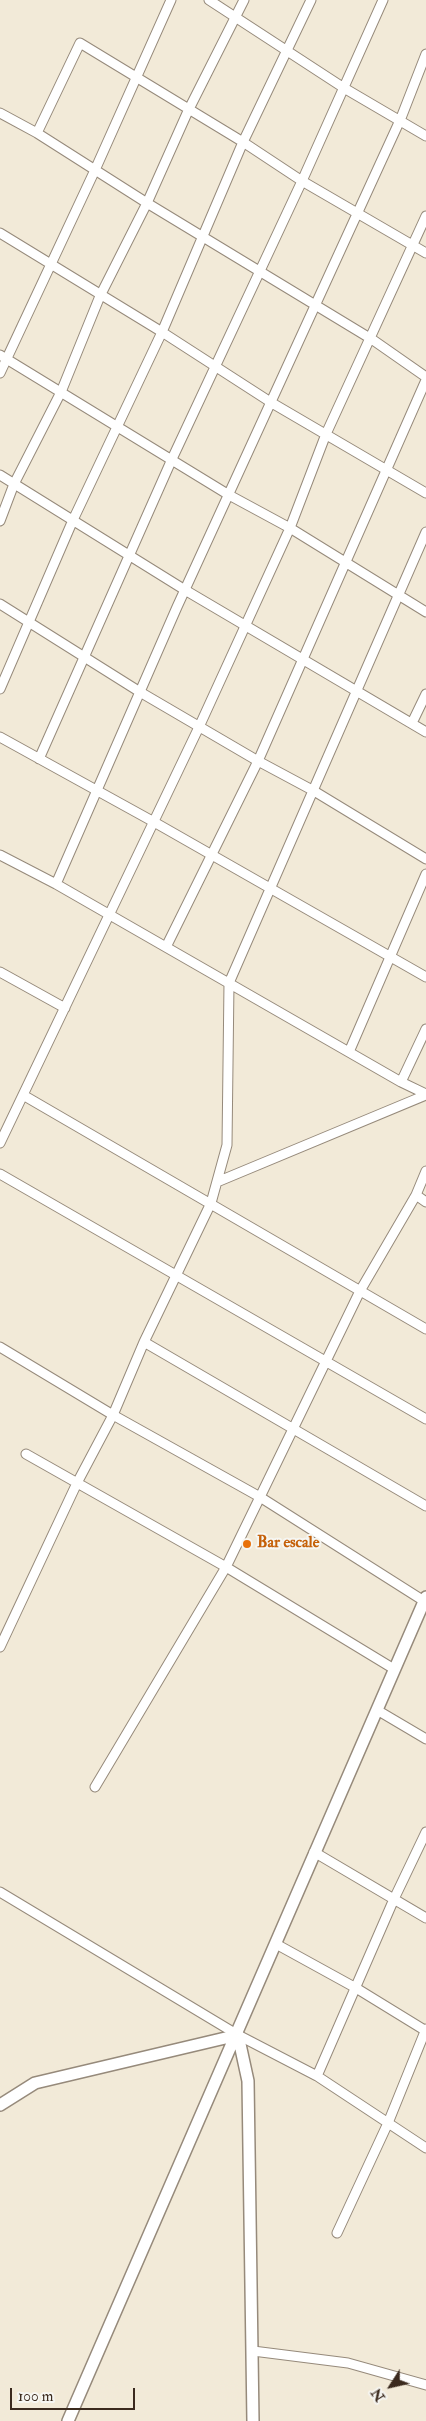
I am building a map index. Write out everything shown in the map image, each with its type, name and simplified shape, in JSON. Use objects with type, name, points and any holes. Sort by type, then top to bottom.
[{"type":"street","points":[[0,373],[3,357],[95,170],[170,0]]},
{"type":"street","points":[[209,0],[344,88],[426,136]]},
{"type":"street","points":[[0,521],[14,484],[61,392],[100,296],[146,203],[188,111],[244,0]]},
{"type":"street","points":[[0,689],[73,520],[162,332],[243,142],[311,0]]},
{"type":"street","points":[[40,759],[172,459],[302,181],[383,0]]},
{"type":"street","points":[[37,133],[80,43],[188,111],[243,142],[302,181],[426,253]]},
{"type":"street","points":[[56,884],[185,590],[400,121],[426,54]]},
{"type":"street","points":[[0,113],[37,133],[146,203],[369,338],[426,378],[258,761],[166,947]]},
{"type":"street","points":[[0,1143],[199,727],[290,528],[326,434],[426,216]]},
{"type":"street","points":[[0,233],[100,296],[162,332],[272,403],[426,493]]},
{"type":"street","points":[[3,357],[117,428],[172,459],[229,495],[290,528],[426,612]]},
{"type":"street","points":[[0,475],[185,590],[426,732]]},
{"type":"street","points":[[0,1647],[77,1483],[113,1415],[144,1342],[211,1203],[227,1145],[229,983],[314,791],[356,690],[400,596],[426,532]]},
{"type":"street","points":[[0,604],[140,692],[258,761],[314,791],[426,859]]},
{"type":"street","points":[[412,723],[426,694]]},
{"type":"street","points":[[0,737],[154,822],[426,978]]},
{"type":"street","points":[[0,855],[56,884],[401,1082],[426,1094]]},
{"type":"street","points":[[349,1052],[426,874]]},
{"type":"street","points":[[0,972],[65,1008]]},
{"type":"street","points":[[401,1082],[426,1029]]},
{"type":"street","points":[[217,1182],[426,1094]]},
{"type":"street","points":[[23,1095],[426,1329]]},
{"type":"street","points":[[96,1787],[226,1567],[360,1291],[416,1195],[426,1171]]},
{"type":"street","points":[[0,1174],[426,1419]]},
{"type":"street","points":[[416,1195],[426,1202]]},
{"type":"street","points":[[144,1342],[426,1506]]},
{"type":"street","points":[[0,1347],[113,1415],[260,1497],[425,1599],[314,1852],[238,2035],[68,2421]]},
{"type":"street","points":[[26,1454],[226,1567],[394,1669]]},
{"type":"street","points":[[377,1710],[426,1739]]},
{"type":"street","points":[[318,2076],[394,1900],[426,1832]]},
{"type":"street","points":[[314,1852],[426,1918]]},
{"type":"street","points":[[0,1892],[238,2035],[318,2076],[426,2148]]},
{"type":"street","points":[[276,1944],[356,1988],[426,2030],[388,2123],[337,2233]]},
{"type":"street","points":[[0,2105],[11,2096],[35,2083],[238,2035]]},
{"type":"street","points":[[238,2035],[248,2081],[253,2351],[252,2421]]},
{"type":"street","points":[[253,2351],[348,2363],[426,2385]]},
{"type":"place","name":"Bar escale","points":[[247,1544]]}]
